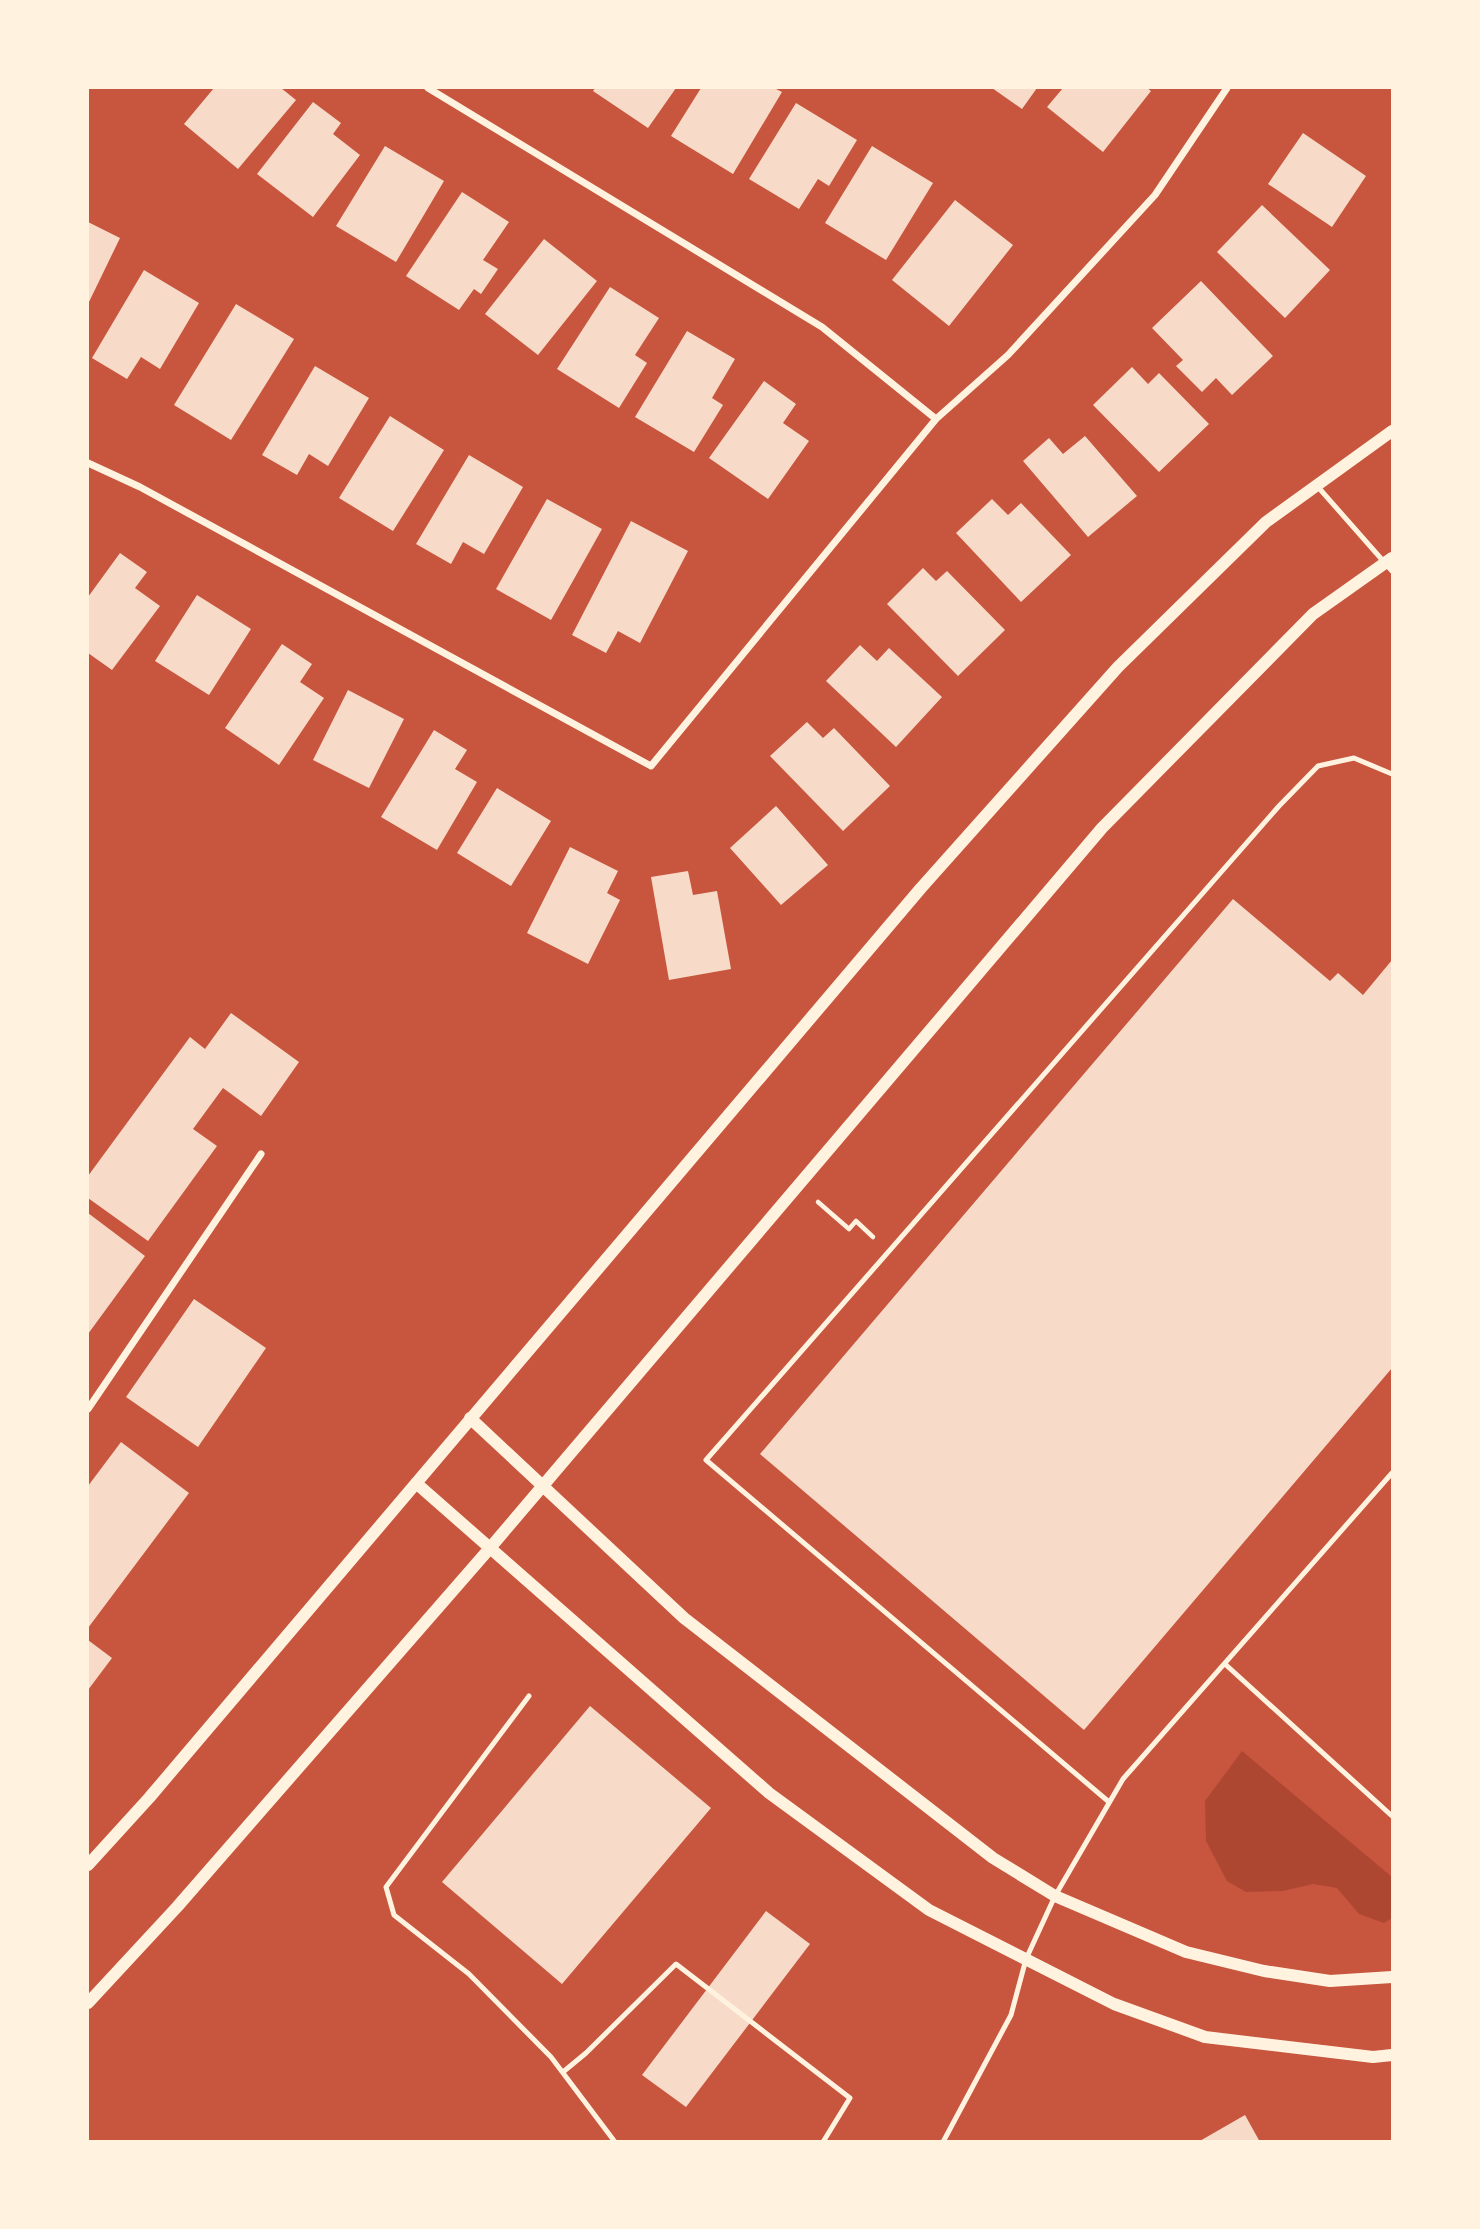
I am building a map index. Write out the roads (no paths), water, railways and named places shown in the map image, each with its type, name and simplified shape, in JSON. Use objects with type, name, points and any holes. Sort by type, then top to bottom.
[{"type":"street","points":[[428,88],[822,327],[936,419]]},
{"type":"street","points":[[88,463],[140,487],[651,766],[936,419],[1007,355],[1155,195],[1227,88]]},
{"type":"street","points":[[88,1865],[149,1798],[921,888],[1118,667],[1266,522],[1392,431]]},
{"type":"street","points":[[88,2003],[177,1907],[490,1548],[1102,828],[1313,614],[1390,564]]},
{"type":"street","points":[[88,1409],[261,1154]]},
{"type":"street","points":[[470,1419],[684,1618],[993,1858],[1055,1896],[1186,1952],[1264,1971],[1330,1981],[1392,1977]]},
{"type":"street","points":[[416,1483],[769,1793],[929,1910],[1114,2004],[1205,2036],[1374,2057],[1392,2056]]},
{"type":"lane","points":[[1317,486],[1390,564]]},
{"type":"lane","points":[[1109,1802],[706,1460],[1279,806],[1318,766],[1354,758],[1392,774]]},
{"type":"lane","points":[[943,2141],[1011,2015],[1026,1959],[1055,1896],[1123,1779],[1392,1473]]},
{"type":"lane","points":[[1225,1664],[1392,1816]]},
{"type":"lane","points":[[529,1696],[386,1887],[394,1915],[469,1974],[551,2057],[615,2141]]},
{"type":"lane","points":[[563,2071],[586,2053],[676,1964],[850,2098],[823,2141]]}]
